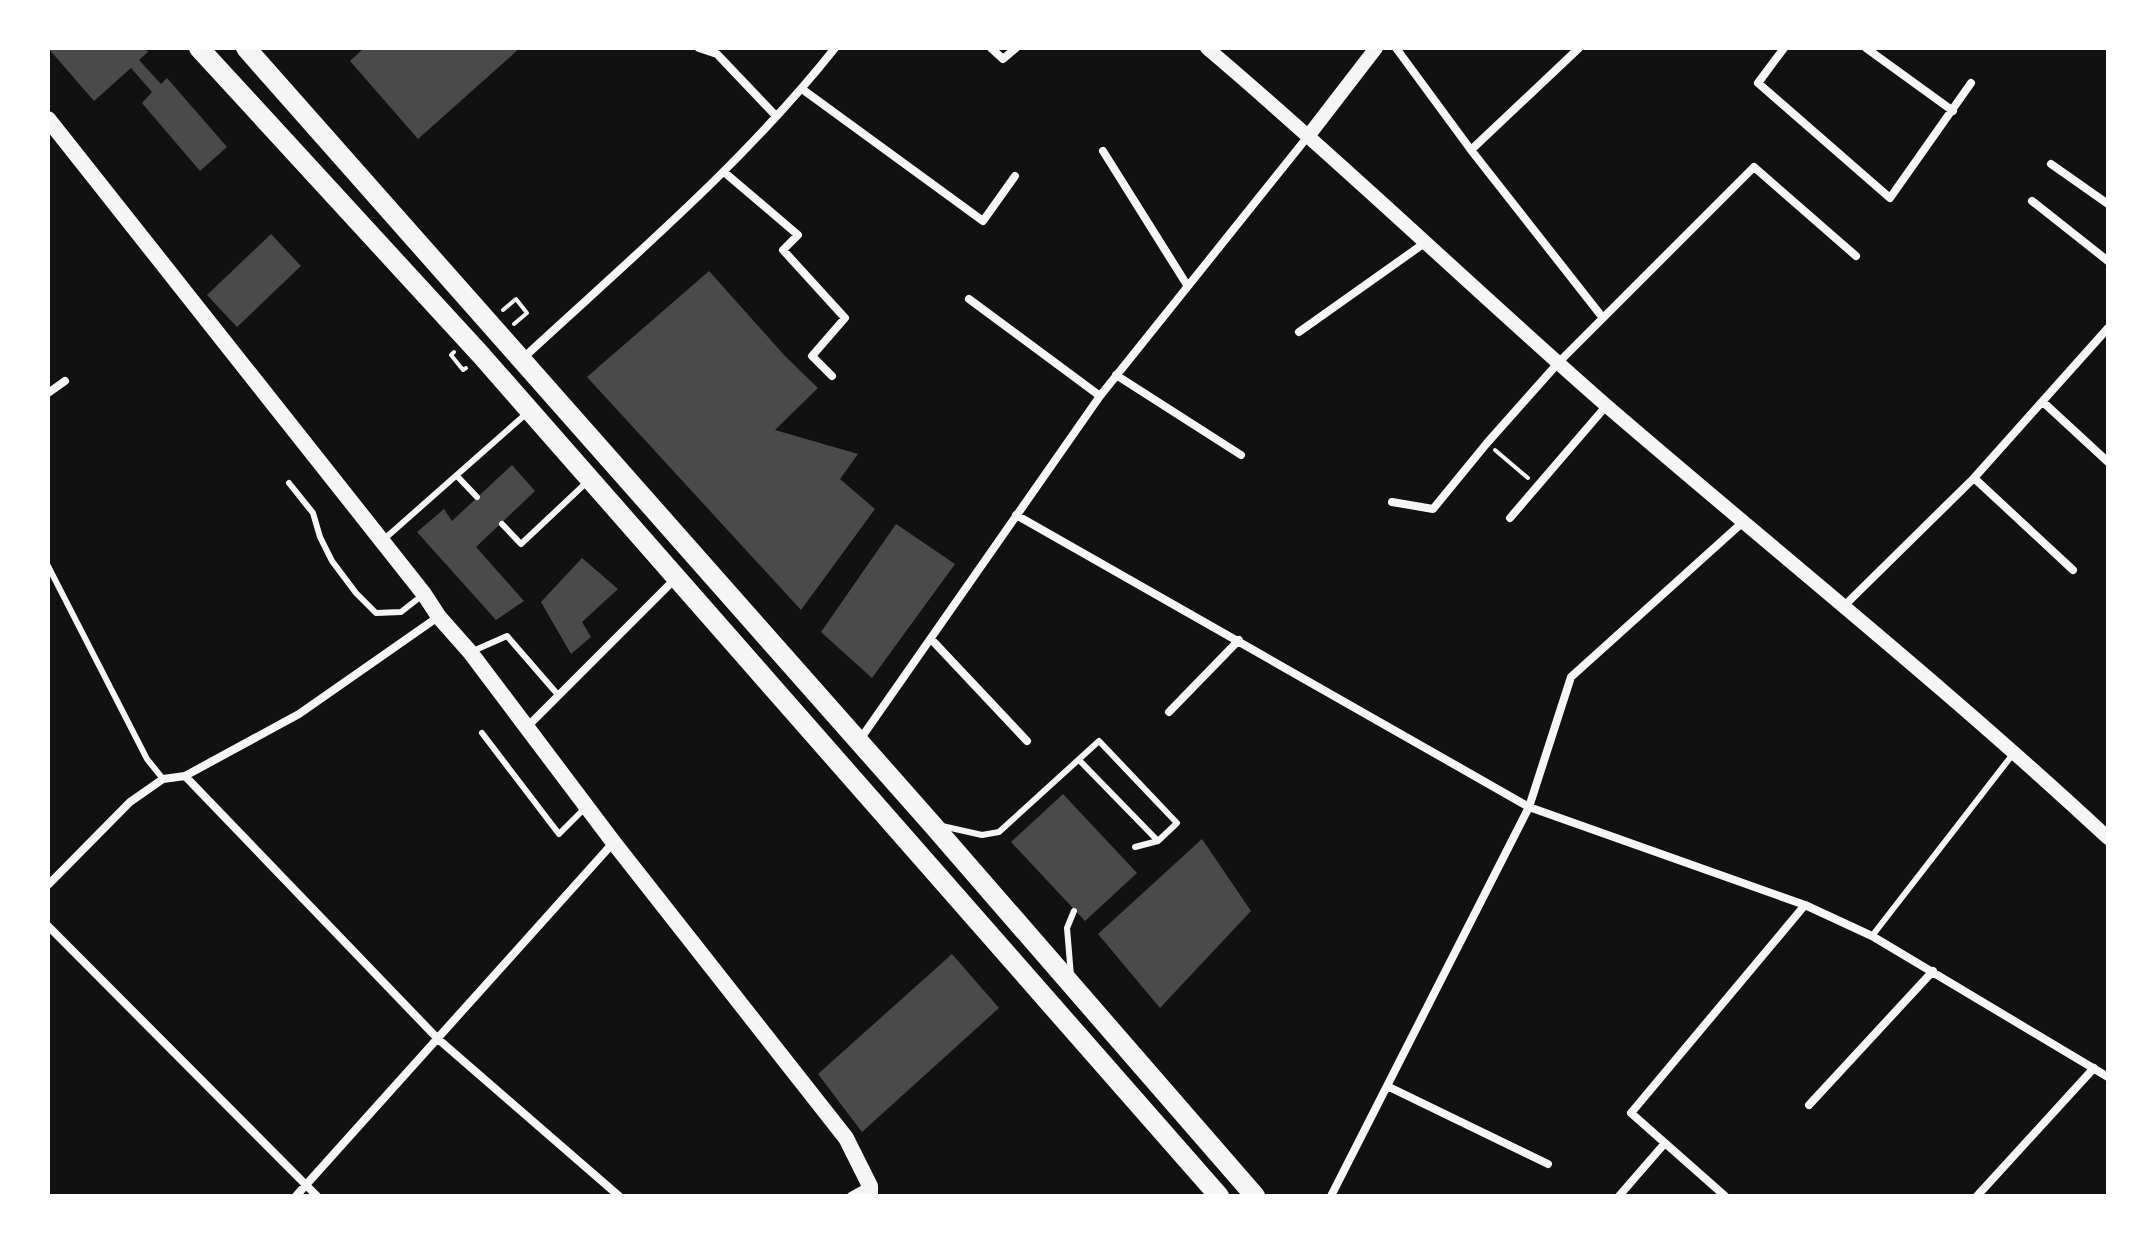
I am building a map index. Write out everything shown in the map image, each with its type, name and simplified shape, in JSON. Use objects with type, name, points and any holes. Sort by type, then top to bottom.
[{"type":"main road","points":[[199,48],[530,411],[1219,1196]]},
{"type":"main road","points":[[246,48],[859,741],[1255,1196]]},
{"type":"main road","points":[[48,119],[424,594],[439,617],[470,652],[614,843],[846,1138],[870,1191]]},
{"type":"street","points":[[699,48],[717,54],[776,116]]},
{"type":"street","points":[[521,360],[724,172],[802,89],[835,48]]},
{"type":"street","points":[[991,48],[1003,59],[1016,48]]},
{"type":"street","points":[[1207,48],[1309,135],[1607,405],[2015,751],[2108,838]]},
{"type":"street","points":[[859,741],[1100,396],[1376,48]]},
{"type":"street","points":[[1396,48],[1471,150],[1603,318]]},
{"type":"street","points":[[1471,150],[1579,48]]},
{"type":"street","points":[[1784,48],[1758,83],[1890,198],[1971,83]]},
{"type":"street","points":[[1866,48],[1953,111]]},
{"type":"street","points":[[802,89],[983,221],[1015,176]]},
{"type":"street","points":[[1103,151],[1187,285]]},
{"type":"street","points":[[2051,164],[2108,204]]},
{"type":"street","points":[[1392,502],[1433,509],[1559,362],[1754,167],[1856,256]]},
{"type":"street","points":[[724,172],[798,235],[783,250],[845,318],[812,356],[832,376]]},
{"type":"street","points":[[2032,201],[2108,261]]},
{"type":"street","points":[[1299,332],[1427,242]]},
{"type":"street","points":[[969,299],[1100,396]]},
{"type":"street","points":[[1844,606],[1974,478],[2107,333]]},
{"type":"street","points":[[1116,375],[1241,455]]},
{"type":"street","points":[[48,393],[65,381]]},
{"type":"street","points":[[2043,402],[2108,462]]},
{"type":"street","points":[[1510,518],[1607,405]]},
{"type":"street","points":[[1974,478],[2073,570]]},
{"type":"street","points":[[1016,515],[1529,807],[1805,905],[1872,936],[2108,1077]]},
{"type":"street","points":[[1331,1196],[1529,807],[1571,677],[1743,522]]},
{"type":"street","points":[[526,728],[676,579]]},
{"type":"street","points":[[48,885],[130,802],[163,779],[185,776],[299,714],[439,617]]},
{"type":"street","points":[[931,639],[1027,741]]},
{"type":"street","points":[[1169,712],[1239,640]]},
{"type":"street","points":[[185,776],[438,1039],[619,1196]]},
{"type":"street","points":[[296,1196],[614,843]]},
{"type":"street","points":[[1725,1196],[1631,1113],[1805,905]]},
{"type":"street","points":[[48,926],[317,1196]]},
{"type":"street","points":[[1809,1105],[1933,971]]},
{"type":"street","points":[[1977,1196],[2094,1068]]},
{"type":"street","points":[[1387,1086],[1548,1164]]},
{"type":"street","points":[[1619,1196],[1665,1143]]},
{"type":"street","points":[[851,1196],[870,1191]]},
{"type":"lane","points":[[382,541],[530,411]]},
{"type":"lane","points":[[457,476],[477,497]]},
{"type":"lane","points":[[502,524],[521,544],[590,479]]},
{"type":"lane","points":[[289,483],[313,513],[332,561],[376,613],[401,612],[424,594]]},
{"type":"lane","points":[[48,566],[147,759],[163,779]]},
{"type":"lane","points":[[470,652],[507,636],[559,696]]},
{"type":"lane","points":[[482,733],[559,834],[587,807]]},
{"type":"lane","points":[[931,823],[982,835],[999,832],[1099,741],[1177,823],[1158,841],[1135,847]]},
{"type":"lane","points":[[1872,936],[2015,751]]},
{"type":"lane","points":[[1079,760],[1158,841]]},
{"type":"lane","points":[[1072,984],[1067,928],[1074,911]]},
{"type":"path","points":[[516,299],[527,313]]},
{"type":"path","points":[[451,355],[463,370]]},
{"type":"path","points":[[1487,443],[1538,486]]},
{"type":"building","points":[[48,48],[145,48],[148,52],[139,60],[161,84],[167,78],[227,147],[200,171],[142,103],[152,92],[131,68],[94,101]]},
{"type":"building","points":[[364,48],[520,48],[418,139],[350,61]]},
{"type":"building","points":[[271,234],[301,266],[237,327],[207,295]]},
{"type":"building","points":[[709,271],[818,388],[775,430],[858,454],[840,479],[875,509],[801,610],[587,377]]},
{"type":"building","points":[[512,465],[535,491],[476,547],[524,601],[496,620],[417,532],[444,509],[452,521]]},
{"type":"building","points":[[896,524],[955,564],[872,678],[821,632]]},
{"type":"building","points":[[582,558],[618,589],[582,622],[591,637],[571,654],[541,602]]},
{"type":"building","points":[[1063,794],[1137,873],[1085,921],[1011,842]]},
{"type":"building","points":[[1202,839],[1251,911],[1160,1008],[1098,934]]},
{"type":"building","points":[[952,954],[999,1008],[862,1132],[818,1074]]}]
